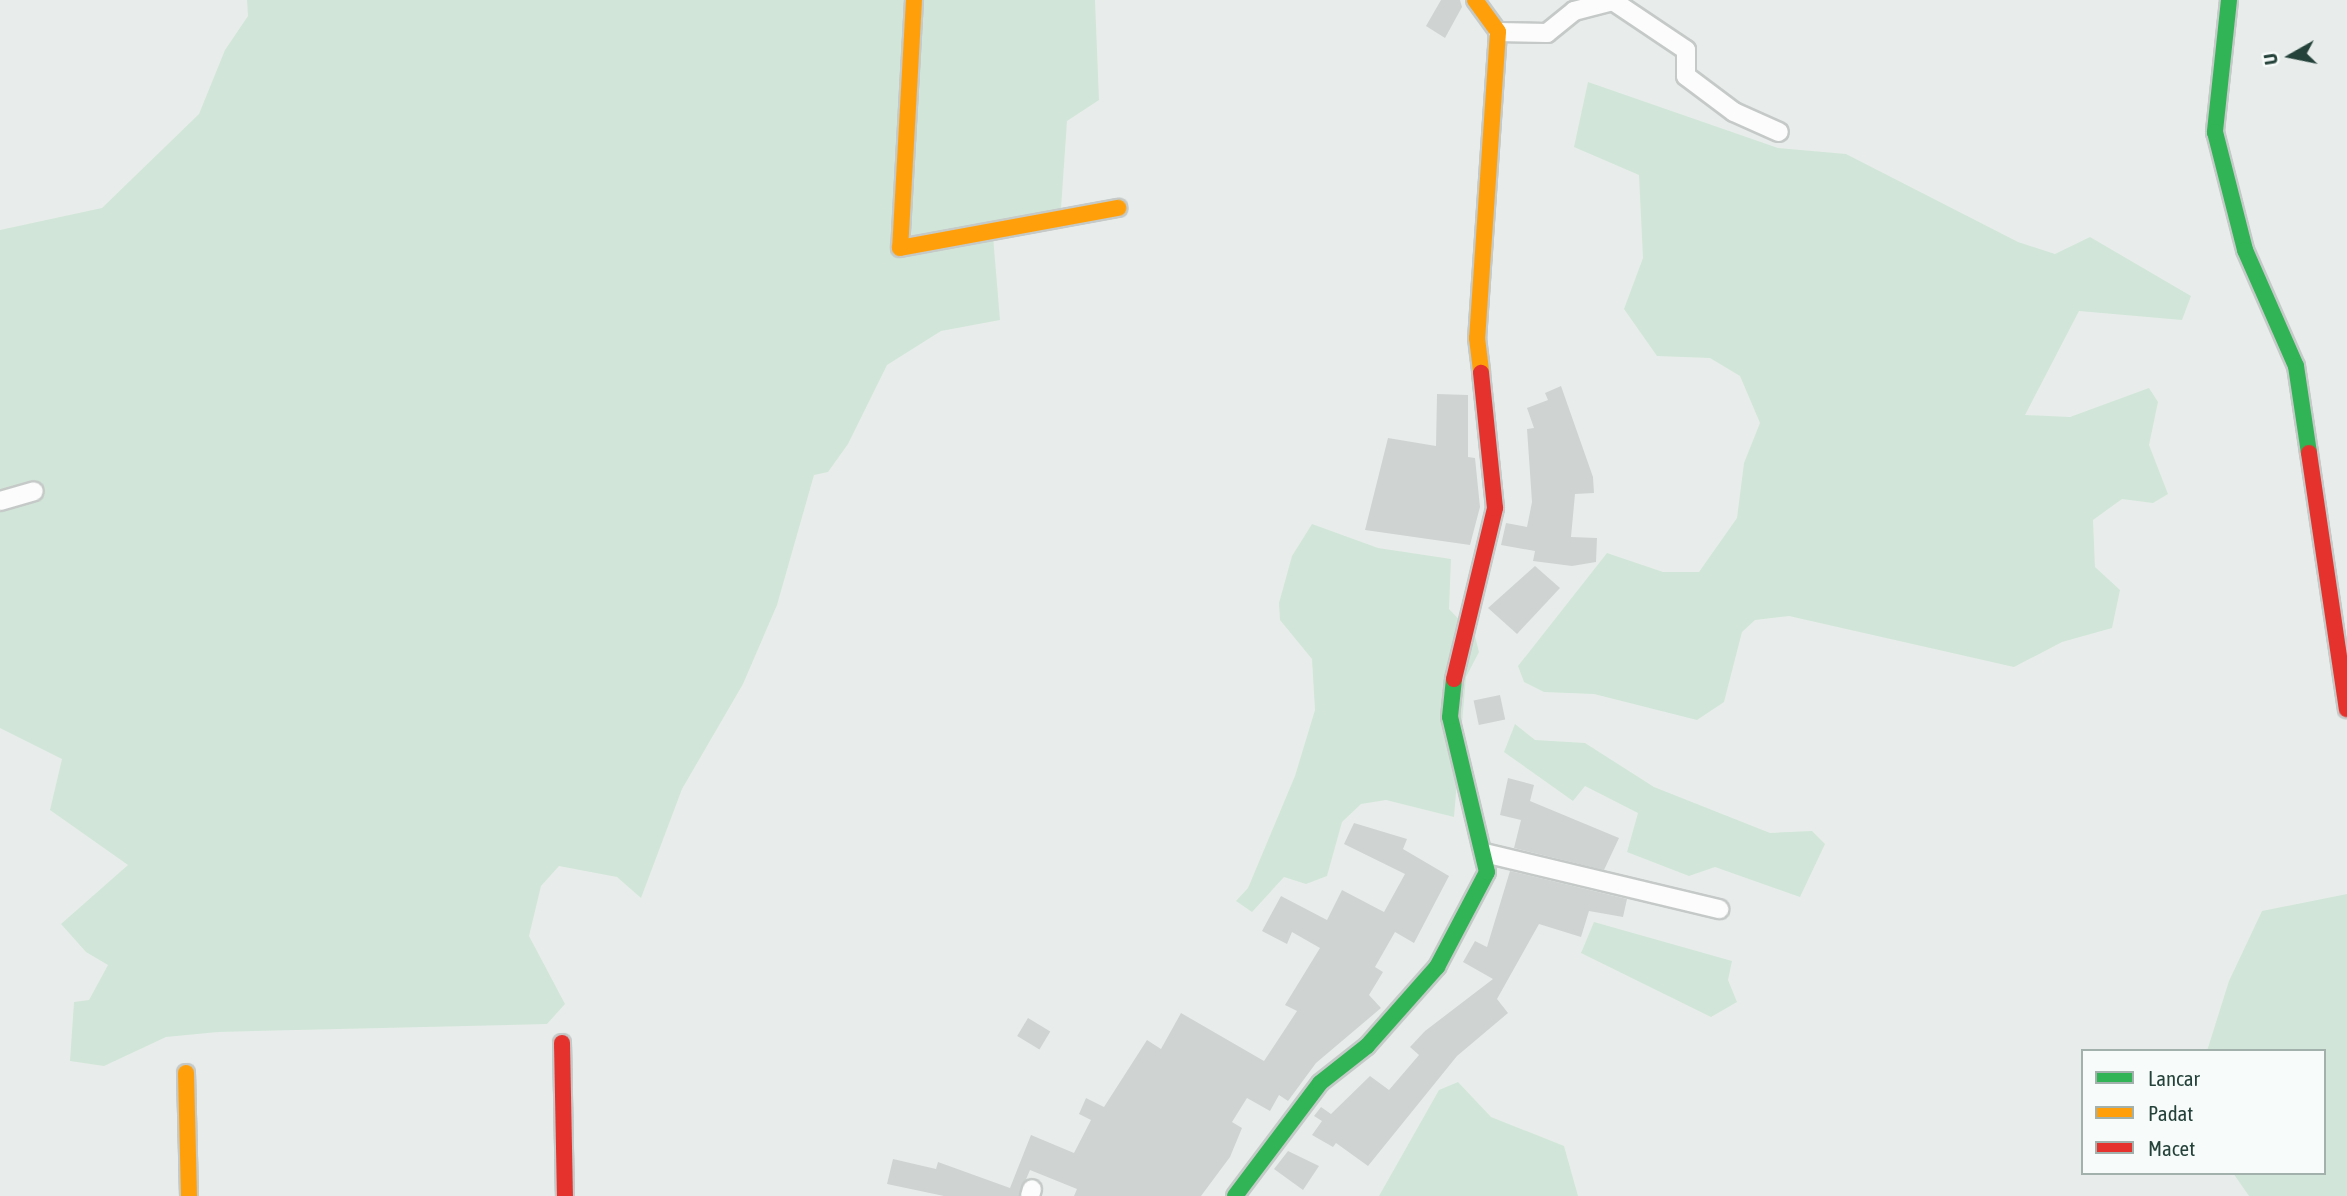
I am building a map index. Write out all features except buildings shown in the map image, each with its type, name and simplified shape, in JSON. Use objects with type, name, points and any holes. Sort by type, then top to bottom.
[{"type":"street","points":[[914,0],[900,248],[1118,208]]},
{"type":"street","points":[[1235,1196],[1320,1083],[1367,1046],[1437,967],[1471,910],[1487,872],[1485,853],[1450,717],[1457,651],[1495,508],[1477,338],[1498,32],[1475,0]]},
{"type":"street","points":[[2229,0],[2215,132],[2245,250],[2296,366],[2347,709]]},
{"type":"street","points":[[1498,32],[1546,33],[1574,11],[1613,1],[1686,50],[1686,76],[1734,112],[1779,132]]},
{"type":"street","points":[[0,500],[34,491]]},
{"type":"street","points":[[1485,853],[1719,909]]},
{"type":"street","points":[[562,1043],[565,1196]]},
{"type":"street","points":[[187,1073],[189,1196]]},
{"type":"green space","points":[[247,0],[1095,0],[1099,100],[1067,121],[1061,209],[992,224],[1000,320],[941,331],[887,365],[848,444],[828,472],[814,475],[777,605],[743,684],[682,789],[641,898],[617,877],[559,866],[541,886],[529,936],[565,1004],[547,1024],[218,1032],[166,1037],[104,1066],[70,1061],[74,1002],[89,1000],[108,965],[86,952],[61,924],[128,865],[50,810],[62,759],[0,728],[0,230],[102,208],[199,114],[225,50],[248,16]]},
{"type":"green space","points":[[1588,82],[1778,148],[1846,154],[2018,242],[2055,254],[2090,237],[2191,296],[2182,320],[2079,311],[2025,415],[2070,417],[2149,388],[2158,402],[2149,445],[2168,494],[2153,503],[2122,499],[2093,520],[2095,567],[2120,590],[2112,628],[2062,642],[2014,667],[1789,616],[1755,620],[1742,632],[1724,702],[1697,720],[1594,694],[1544,692],[1524,682],[1518,666],[1607,553],[1663,572],[1699,572],[1737,518],[1744,463],[1760,423],[1740,376],[1710,358],[1657,356],[1624,309],[1643,258],[1639,175],[1574,147]]},
{"type":"green space","points":[[1312,524],[1378,548],[1451,559],[1449,609],[1475,636],[1479,652],[1466,677],[1454,817],[1386,800],[1361,804],[1342,822],[1327,876],[1306,884],[1284,877],[1252,912],[1236,901],[1248,888],[1295,776],[1315,710],[1312,659],[1280,620],[1279,603],[1292,556]]},
{"type":"green space","points":[[1515,724],[1535,740],[1585,743],[1654,787],[1770,833],[1812,831],[1825,844],[1800,897],[1715,867],[1689,876],[1627,852],[1638,813],[1585,786],[1573,801],[1504,752]]},
{"type":"green space","points":[[2347,894],[2347,1196],[2249,1196],[2234,1175],[2326,1175],[2326,1049],[2208,1049],[2229,981],[2262,911]]},
{"type":"green space","points":[[1594,922],[1732,961],[1728,980],[1737,1002],[1711,1017],[1581,953]]},
{"type":"green space","points":[[1458,1082],[1491,1117],[1564,1146],[1578,1196],[1379,1196],[1439,1090]]},
{"type":"traffic: fast","points":[[2229,0],[2215,132],[2245,250],[2296,366],[2309,453]]},
{"type":"traffic: fast","points":[[1235,1196],[1320,1083],[1367,1046],[1437,967],[1487,872],[1450,717],[1454,679]]},
{"type":"traffic: slow","points":[[914,0],[900,248],[1118,208]]},
{"type":"traffic: slow","points":[[1475,0],[1498,32],[1477,338],[1481,373]]},
{"type":"traffic: slow","points":[[186,1073],[189,1196]]},
{"type":"traffic: jam","points":[[1454,679],[1495,508],[1481,373]]},
{"type":"traffic: jam","points":[[2309,453],[2347,709]]},
{"type":"traffic: jam","points":[[562,1043],[565,1196]]}]
